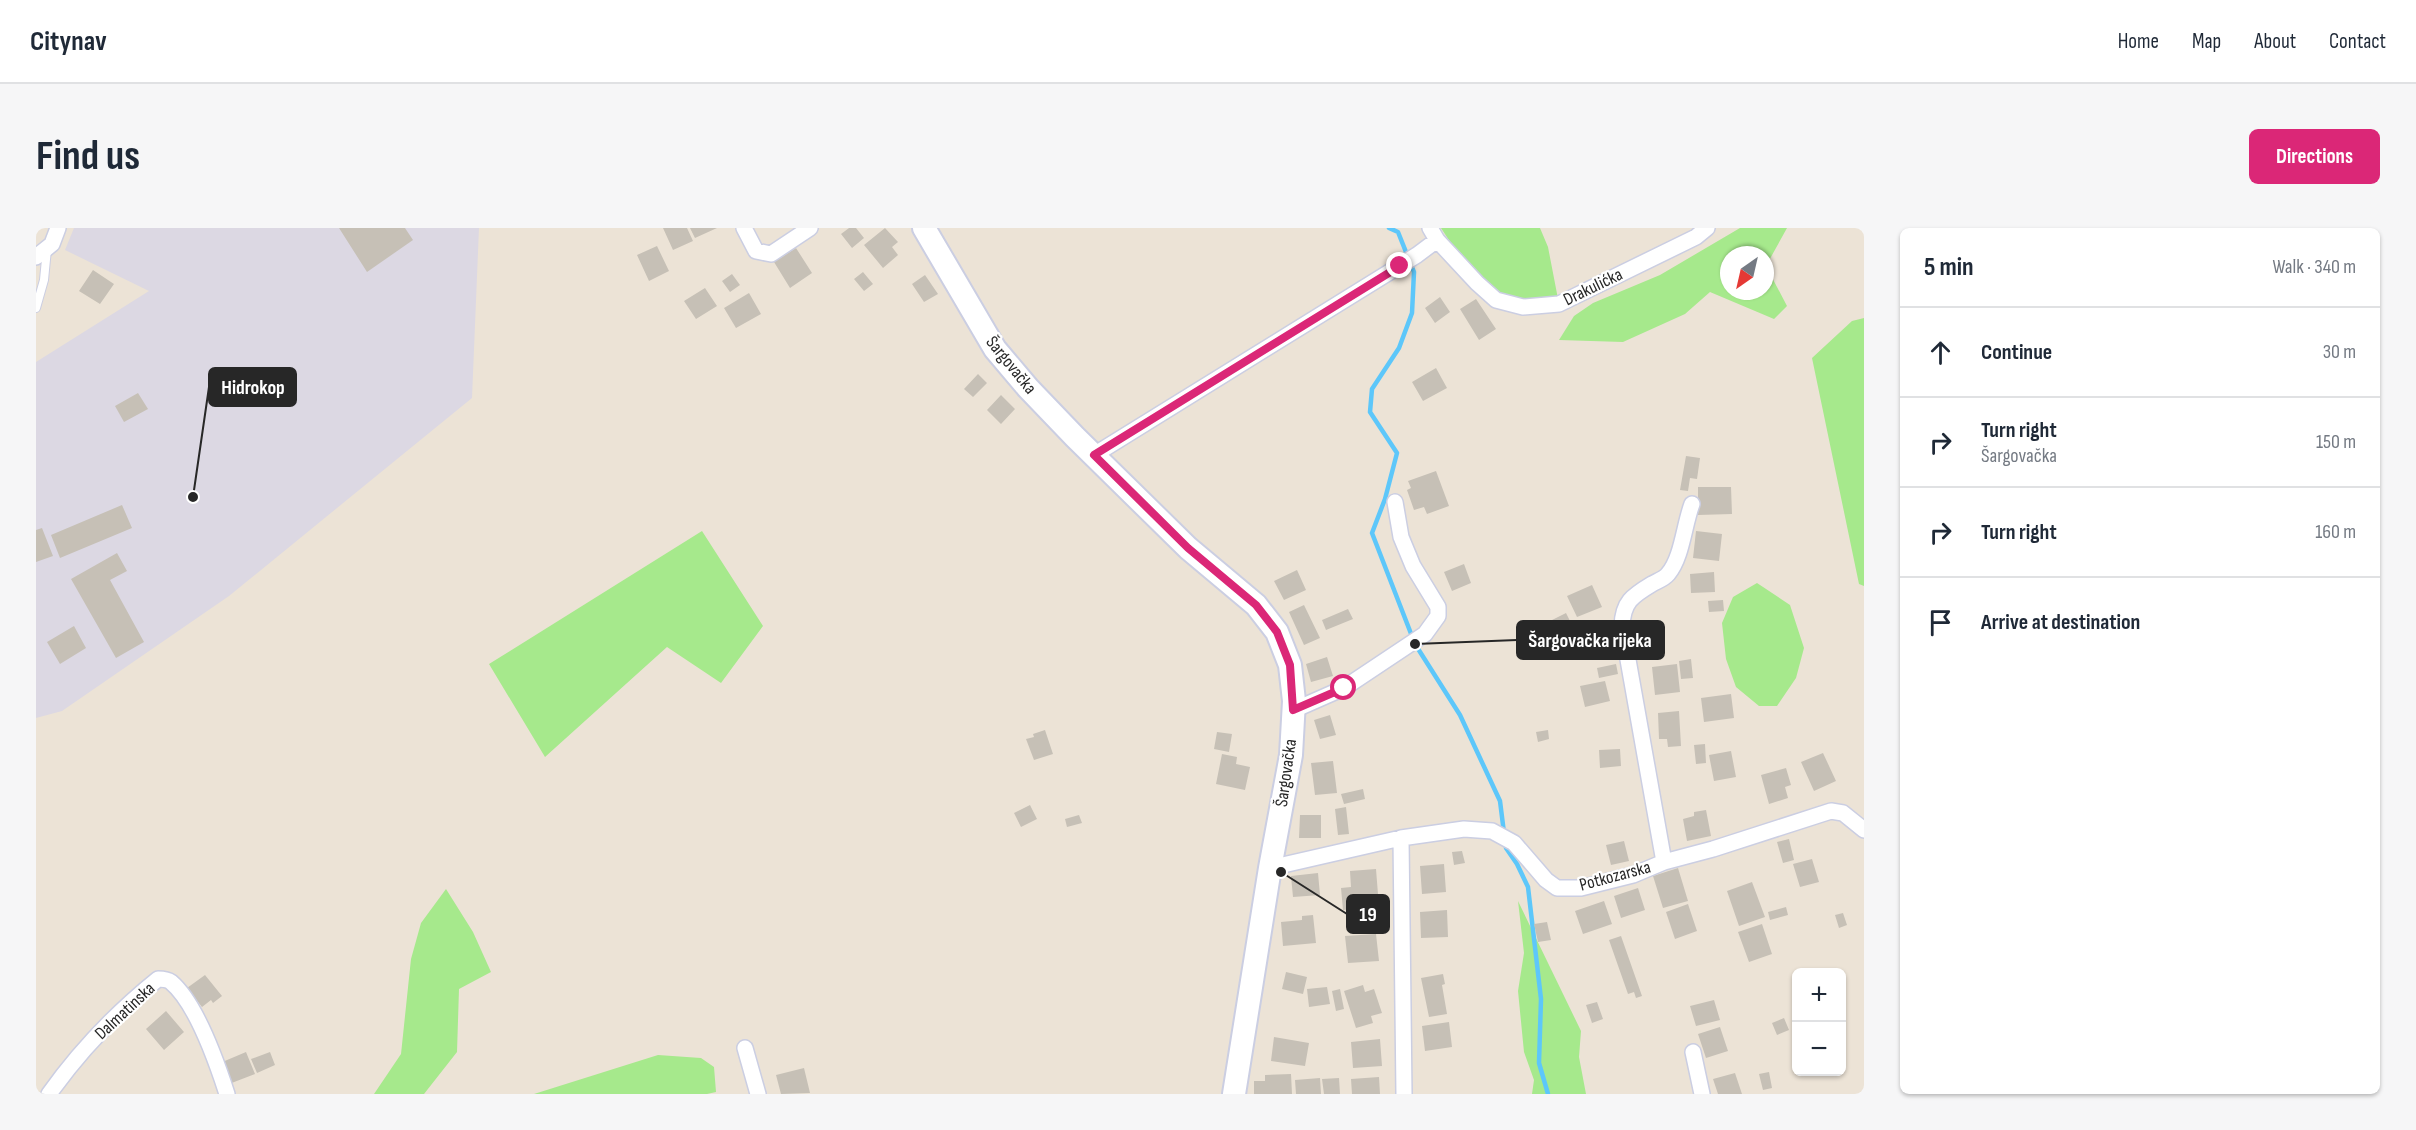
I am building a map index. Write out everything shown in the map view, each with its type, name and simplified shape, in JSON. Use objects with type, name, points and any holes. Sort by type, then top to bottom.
[{"type":"street","points":[[42,253],[52,244],[58,228]]},
{"type":"street","points":[[744,228],[756,251],[771,254],[810,228]]},
{"type":"street","name":"Šargovačka","points":[[924,228],[995,350],[1028,388],[1188,548],[1256,605],[1277,632],[1290,665],[1293,710],[1291,754],[1270,868],[1234,1094]]},
{"type":"street","name":"Drakulićka","points":[[1434,234],[1477,283],[1496,300],[1523,307],[1559,304],[1696,237],[1707,228]]},
{"type":"street","points":[[1094,455],[1417,255],[1434,234]]},
{"type":"street","points":[[1293,710],[1344,688],[1425,634],[1438,616],[1438,608],[1413,566],[1401,537],[1395,502]]},
{"type":"street","points":[[1664,862],[1622,626],[1623,610],[1632,597],[1666,576],[1675,563],[1692,504]]},
{"type":"street","name":"Potkozarska","points":[[1270,868],[1401,838],[1464,829],[1492,831],[1514,843],[1546,880],[1557,888],[1581,888],[1633,875],[1664,862],[1713,849],[1831,811],[1843,813],[1864,830]]},
{"type":"street","points":[[1401,838],[1404,1094]]},
{"type":"street","name":"Dalmatinska","points":[[49,1094],[85,1049],[130,1003],[158,979],[168,980],[173,984],[193,1011],[227,1094]]},
{"type":"street","points":[[745,1048],[758,1094]]},
{"type":"street","points":[[1693,1052],[1702,1094]]},
{"type":"lane","points":[[36,308],[44,280],[42,253]]},
{"type":"shaded area","points":[[74,228],[479,228],[472,398],[229,596],[62,711],[36,718],[36,362],[149,291],[65,250]]},
{"type":"green space","points":[[1441,228],[1540,228],[1548,247],[1559,304],[1523,307],[1477,283]]},
{"type":"green space","points":[[1740,228],[1787,228],[1774,252],[1774,246],[1720,246],[1720,296],[1710,292],[1685,314],[1623,342],[1559,340],[1574,316],[1593,303],[1660,275]]},
{"type":"green space","points":[[1774,281],[1787,306],[1774,319],[1729,300],[1774,300]]},
{"type":"green space","points":[[1864,318],[1864,586],[1859,584],[1812,358],[1852,321]]},
{"type":"green space","points":[[702,531],[763,626],[721,683],[667,647],[545,757],[489,664]]},
{"type":"green space","points":[[1757,583],[1790,605],[1804,648],[1796,678],[1777,706],[1759,706],[1736,687],[1726,659],[1722,623],[1733,597]]},
{"type":"green space","points":[[446,889],[473,932],[491,972],[459,989],[457,1052],[424,1094],[374,1094],[401,1054],[411,959],[421,923]]},
{"type":"green space","points":[[1518,901],[1581,1031],[1579,1057],[1586,1094],[1532,1094],[1534,1080],[1524,1052],[1518,991],[1524,953]]},
{"type":"green space","points":[[658,1055],[701,1058],[714,1067],[716,1092],[707,1094],[534,1094]]},
{"type":"building","points":[[339,228],[405,228],[413,240],[367,272]]},
{"type":"building","points":[[663,228],[687,228],[693,241],[673,250]]},
{"type":"building","points":[[690,228],[717,228],[695,238]]},
{"type":"building","points":[[849,228],[856,228],[864,238],[852,248],[841,234]]},
{"type":"building","points":[[885,228],[898,242],[892,247],[898,255],[883,268],[864,245]]},
{"type":"building","points":[[657,246],[669,271],[649,281],[637,255]]},
{"type":"building","points":[[796,248],[812,273],[790,288],[774,262]]},
{"type":"building","points":[[93,270],[114,284],[100,304],[79,291]]},
{"type":"building","points":[[863,272],[873,284],[864,291],[854,279]]},
{"type":"building","points":[[732,274],[740,285],[730,292],[722,281]]},
{"type":"building","points":[[925,275],[938,294],[924,302],[912,284]]},
{"type":"building","points":[[705,288],[717,306],[696,319],[684,301]]},
{"type":"building","points":[[749,293],[761,314],[736,328],[724,308]]},
{"type":"building","points":[[1440,297],[1450,312],[1435,323],[1425,308]]},
{"type":"building","points":[[1476,299],[1496,329],[1479,340],[1460,309]]},
{"type":"building","points":[[1436,368],[1447,388],[1423,401],[1412,382]]},
{"type":"building","points":[[978,374],[987,383],[973,397],[964,389]]},
{"type":"building","points":[[138,393],[148,409],[124,422],[115,406]]},
{"type":"building","points":[[1001,395],[1015,409],[1001,424],[987,410]]},
{"type":"building","points":[[1686,456],[1700,458],[1697,479],[1690,478],[1688,491],[1680,490]]},
{"type":"building","points":[[1436,471],[1449,506],[1427,514],[1424,507],[1414,510],[1407,490],[1411,488],[1408,481]]},
{"type":"building","points":[[1698,487],[1731,487],[1732,514],[1698,515]]},
{"type":"building","points":[[122,505],[132,528],[60,558],[51,535]]},
{"type":"building","points":[[42,528],[53,556],[36,562],[36,530]]},
{"type":"building","points":[[1696,531],[1722,534],[1719,561],[1693,558]]},
{"type":"building","points":[[117,553],[127,571],[110,580],[144,642],[116,658],[71,579]]},
{"type":"building","points":[[1464,564],[1471,583],[1452,591],[1444,572]]},
{"type":"building","points":[[1297,570],[1306,590],[1284,600],[1274,581]]},
{"type":"building","points":[[1714,572],[1715,592],[1691,593],[1690,574]]},
{"type":"building","points":[[1592,585],[1602,607],[1577,617],[1567,596]]},
{"type":"building","points":[[1723,600],[1724,611],[1709,612],[1708,601]]},
{"type":"building","points":[[1304,605],[1320,638],[1304,645],[1289,612]]},
{"type":"building","points":[[1348,609],[1353,619],[1326,630],[1322,620]]},
{"type":"building","points":[[1566,613],[1570,621],[1557,628],[1552,620]]},
{"type":"building","points":[[74,626],[86,648],[60,664],[47,642]]},
{"type":"building","points":[[1327,657],[1333,676],[1311,682],[1306,664]]},
{"type":"building","points":[[1691,659],[1693,678],[1681,679],[1679,661]]},
{"type":"building","points":[[1616,664],[1618,674],[1599,678],[1597,668]]},
{"type":"building","points":[[1677,664],[1680,692],[1655,695],[1652,667]]},
{"type":"building","points":[[1605,681],[1610,701],[1585,707],[1580,686]]},
{"type":"building","points":[[1731,694],[1734,718],[1704,722],[1701,698]]},
{"type":"building","points":[[1679,711],[1681,746],[1668,747],[1667,739],[1659,739],[1658,713]]},
{"type":"building","points":[[1330,715],[1336,735],[1320,739],[1314,720]]},
{"type":"building","points":[[1045,730],[1053,754],[1034,760],[1026,739]]},
{"type":"building","points":[[1548,730],[1549,739],[1538,742],[1536,732]]},
{"type":"building","points":[[1217,732],[1232,734],[1229,752],[1214,749]]},
{"type":"building","points":[[1705,744],[1706,763],[1696,764],[1694,745]]},
{"type":"building","points":[[1620,749],[1621,766],[1600,768],[1599,750]]},
{"type":"building","points":[[1731,751],[1736,777],[1714,781],[1709,755]]},
{"type":"building","points":[[1823,753],[1836,781],[1814,791],[1801,762]]},
{"type":"building","points":[[1222,754],[1237,757],[1236,764],[1250,767],[1245,790],[1216,784]]},
{"type":"building","points":[[1333,761],[1337,793],[1315,795],[1311,763]]},
{"type":"building","points":[[1786,768],[1791,785],[1785,787],[1788,798],[1769,804],[1761,775]]},
{"type":"building","points":[[1363,789],[1365,799],[1344,804],[1341,794]]},
{"type":"building","points":[[1030,805],[1037,819],[1021,827],[1014,813]]},
{"type":"building","points":[[1346,807],[1349,834],[1338,835],[1335,809]]},
{"type":"building","points":[[1706,810],[1711,836],[1687,841],[1683,819],[1694,816],[1694,812]]},
{"type":"building","points":[[1079,815],[1082,823],[1067,827],[1065,819]]},
{"type":"building","points":[[1300,815],[1321,815],[1321,838],[1299,838]]},
{"type":"building","points":[[1789,839],[1794,860],[1783,863],[1777,842]]},
{"type":"building","points":[[1624,841],[1629,861],[1611,865],[1606,845]]},
{"type":"building","points":[[1462,851],[1465,863],[1454,865],[1452,852]]},
{"type":"building","points":[[1812,859],[1819,882],[1800,887],[1793,864]]},
{"type":"building","points":[[1444,864],[1446,892],[1422,894],[1420,866]]},
{"type":"building","points":[[1678,868],[1688,901],[1663,908],[1653,876]]},
{"type":"building","points":[[1376,869],[1379,907],[1343,910],[1341,888],[1351,887],[1350,871]]},
{"type":"building","points":[[1318,873],[1320,895],[1293,897],[1291,876]]},
{"type":"building","points":[[1752,882],[1765,917],[1739,926],[1727,891]]},
{"type":"building","points":[[1638,888],[1645,910],[1621,918],[1614,896]]},
{"type":"building","points":[[1604,901],[1612,924],[1583,934],[1575,911]]},
{"type":"building","points":[[1688,904],[1697,931],[1675,939],[1666,912]]},
{"type":"building","points":[[1786,907],[1788,915],[1770,920],[1768,912]]},
{"type":"building","points":[[1447,910],[1448,937],[1421,938],[1420,912]]},
{"type":"building","points":[[1843,913],[1847,925],[1839,928],[1835,915]]},
{"type":"building","points":[[1313,915],[1316,943],[1283,946],[1281,922],[1302,920],[1302,916]]},
{"type":"building","points":[[1547,922],[1551,940],[1538,942],[1534,924]]},
{"type":"building","points":[[1762,924],[1772,954],[1749,962],[1738,932]]},
{"type":"building","points":[[1376,934],[1379,961],[1348,963],[1345,936]]},
{"type":"building","points":[[1621,936],[1642,996],[1636,998],[1634,992],[1628,994],[1609,940]]},
{"type":"building","points":[[1286,972],[1307,977],[1303,994],[1282,989]]},
{"type":"building","points":[[1443,974],[1445,984],[1442,985],[1447,1014],[1429,1017],[1421,978]]},
{"type":"building","points":[[205,975],[222,996],[202,1007],[187,988]]},
{"type":"building","points":[[1363,985],[1365,992],[1374,989],[1382,1013],[1371,1016],[1373,1023],[1356,1028],[1344,991]]},
{"type":"building","points":[[1327,987],[1330,1004],[1309,1007],[1307,989]]},
{"type":"building","points":[[1340,989],[1344,1009],[1336,1011],[1332,991]]},
{"type":"building","points":[[1714,1000],[1720,1020],[1696,1026],[1690,1006]]},
{"type":"building","points":[[1597,1002],[1603,1019],[1592,1023],[1586,1005]]},
{"type":"building","points":[[166,1011],[184,1032],[164,1050],[146,1029]]},
{"type":"building","points":[[1784,1018],[1789,1030],[1777,1035],[1772,1023]]},
{"type":"building","points":[[1449,1022],[1452,1047],[1425,1051],[1422,1026]]},
{"type":"building","points":[[1720,1027],[1728,1051],[1706,1058],[1698,1034]]},
{"type":"building","points":[[1274,1037],[1309,1043],[1305,1066],[1271,1061]]},
{"type":"building","points":[[1380,1039],[1382,1066],[1353,1068],[1351,1042]]},
{"type":"building","points":[[246,1052],[255,1074],[229,1084],[220,1063]]},
{"type":"building","points":[[270,1052],[275,1065],[257,1073],[251,1059]]},
{"type":"building","points":[[804,1068],[810,1093],[781,1094],[776,1075]]},
{"type":"building","points":[[1769,1072],[1772,1088],[1763,1090],[1759,1074]]},
{"type":"building","points":[[1735,1073],[1742,1094],[1718,1094],[1713,1079]]},
{"type":"building","points":[[1291,1074],[1292,1094],[1254,1094],[1254,1081],[1265,1081],[1265,1075]]},
{"type":"building","points":[[1379,1077],[1380,1094],[1352,1094],[1351,1079]]},
{"type":"building","points":[[1320,1078],[1321,1094],[1296,1094],[1295,1080]]},
{"type":"building","points":[[1339,1078],[1340,1094],[1324,1094],[1322,1079]]},
{"type":"waterway","points":[[1389,228],[1398,232],[1414,272],[1412,313],[1399,348],[1372,389],[1370,412],[1397,453],[1385,499],[1372,533],[1415,644],[1460,715],[1500,801],[1504,833]]},
{"type":"waterway","points":[[1505,841],[1506,848],[1528,887],[1541,999],[1539,1063],[1548,1094]]},
{"type":"place","name":"Hidrokop","points":[[193,497]]},
{"type":"place","name":"Šargovačka rijeka","points":[[1415,644]]},
{"type":"place","name":"19","points":[[1281,872]]},
{"type":"route","points":[[1344,688],[1293,710],[1290,665],[1277,632],[1256,605],[1188,548],[1094,455],[1400,266]]}]
